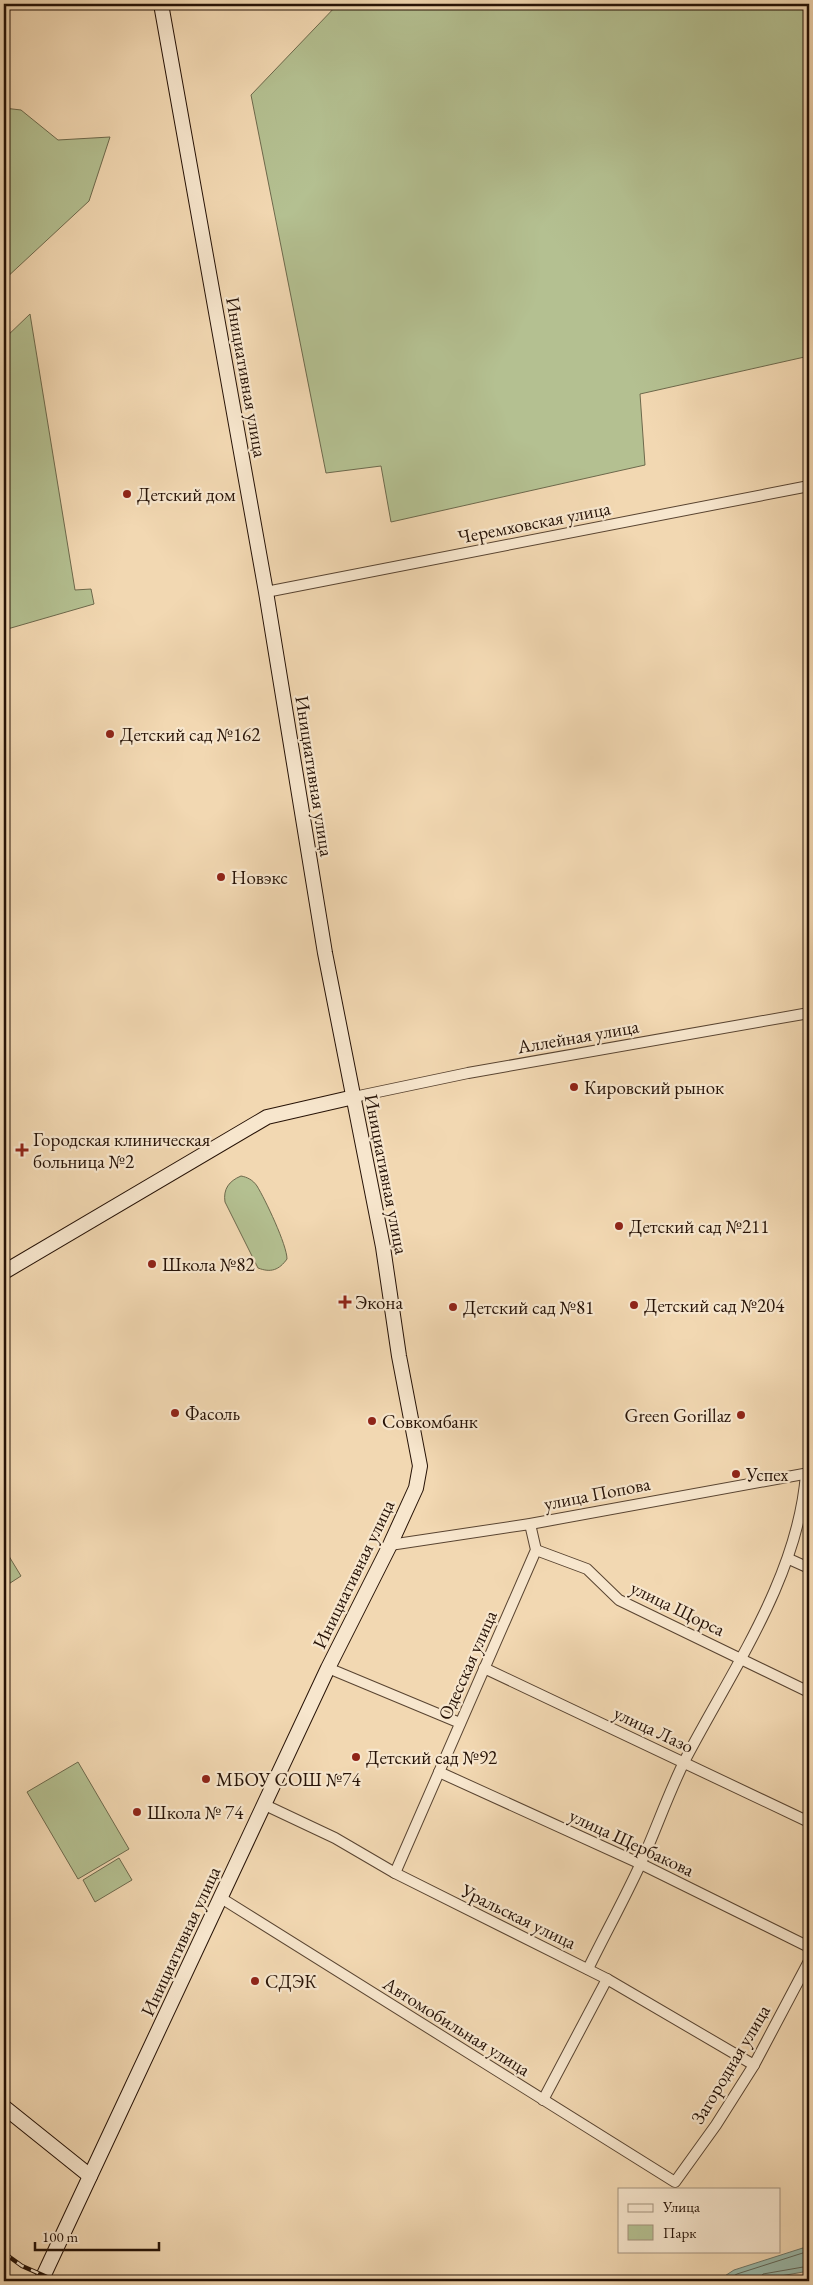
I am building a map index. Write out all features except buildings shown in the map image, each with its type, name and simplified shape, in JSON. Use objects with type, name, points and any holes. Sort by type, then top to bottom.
[{"type":"main road","name":"Инициативная улица","points":[[41,2281],[222,1898],[328,1668],[390,1545],[416,1488],[420,1466],[399,1356],[383,1246],[326,953],[266,592],[161,4]]},
{"type":"main road","points":[[4,1272],[267,1117],[354,1097]]},
{"type":"main road","points":[[4,2107],[90,2176]]},
{"type":"street","name":"Черемховская улица","points":[[266,592],[809,486]]},
{"type":"street","name":"Аллейная улица","points":[[354,1097],[494,1069],[809,1013]]},
{"type":"street","name":"улица Попова","points":[[390,1545],[530,1524],[808,1473]]},
{"type":"street","points":[[588,1969],[641,1864],[684,1762],[741,1658],[789,1559],[804,1499],[808,1473]]},
{"type":"street","points":[[530,1524],[536,1550]]},
{"type":"street","name":"улица Щорса","points":[[536,1550],[586,1569],[619,1600],[809,1692]]},
{"type":"street","name":"Одесская улица","points":[[395,1873],[536,1550]]},
{"type":"street","points":[[789,1559],[809,1568]]},
{"type":"street","points":[[328,1668],[460,1723]]},
{"type":"street","name":"улица Лазо","points":[[484,1668],[809,1822]]},
{"type":"street","name":"улица Щербакова","points":[[439,1772],[641,1864],[809,1947]]},
{"type":"street","name":"Уральская улица","points":[[265,1805],[335,1838],[395,1873],[607,1979],[754,2065]]},
{"type":"street","name":"Автомобильная улица","points":[[222,1898],[675,2182]]},
{"type":"street","name":"Загородная улица","points":[[675,2182],[716,2125],[754,2065],[809,1960]]},
{"type":"street","points":[[543,2100],[607,1979]]},
{"type":"green space","points":[[338,4],[809,4],[809,356],[640,394],[645,465],[391,522],[381,466],[326,473],[251,95]]},
{"type":"green space","points":[[4,108],[21,110],[58,140],[110,137],[89,201],[4,280]]},
{"type":"green space","points":[[30,314],[75,590],[91,589],[94,604],[4,630],[4,339]]},
{"type":"green space","points":[[241,1176],[250,1179],[257,1186],[280,1233],[287,1259],[274,1270],[258,1268],[225,1202],[226,1189],[233,1180]]},
{"type":"green space","points":[[4,1548],[21,1576],[4,1587]]},
{"type":"green space","points":[[78,1762],[129,1849],[78,1879],[27,1792]]},
{"type":"green space","points":[[119,1858],[132,1880],[95,1902],[83,1880]]},
{"type":"water","points":[[809,2246],[809,2271],[752,2281],[717,2281],[734,2270]]},
{"type":"railway","points":[[4,2253],[22,2266],[56,2281]]},
{"type":"place","name":"Детский дом","points":[[127,494]]},
{"type":"place","name":"Детский сад №162","points":[[110,734]]},
{"type":"place","name":"Новэкс","points":[[221,877]]},
{"type":"place","name":"Кировский рынок","points":[[574,1087]]},
{"type":"place","name":"Городская клиническая больница №2","points":[[22,1150]]},
{"type":"place","name":"Детский сад №211","points":[[619,1226]]},
{"type":"place","name":"Школа №82","points":[[152,1264]]},
{"type":"place","name":"Экона","points":[[345,1302]]},
{"type":"place","name":"Детский сад №204","points":[[634,1305]]},
{"type":"place","name":"Детский сад №81","points":[[453,1307]]},
{"type":"place","name":"Фасоль","points":[[175,1413]]},
{"type":"place","name":"Green Gorillaz","points":[[741,1415]]},
{"type":"place","name":"Совкомбанк","points":[[372,1421]]},
{"type":"place","name":"Успех","points":[[736,1474]]},
{"type":"place","name":"Детский сад №92","points":[[356,1757]]},
{"type":"place","name":"МБОУ СОШ №74","points":[[206,1779]]},
{"type":"place","name":"Школа № 74","points":[[137,1812]]},
{"type":"place","name":"СДЭК","points":[[255,1981]]}]
